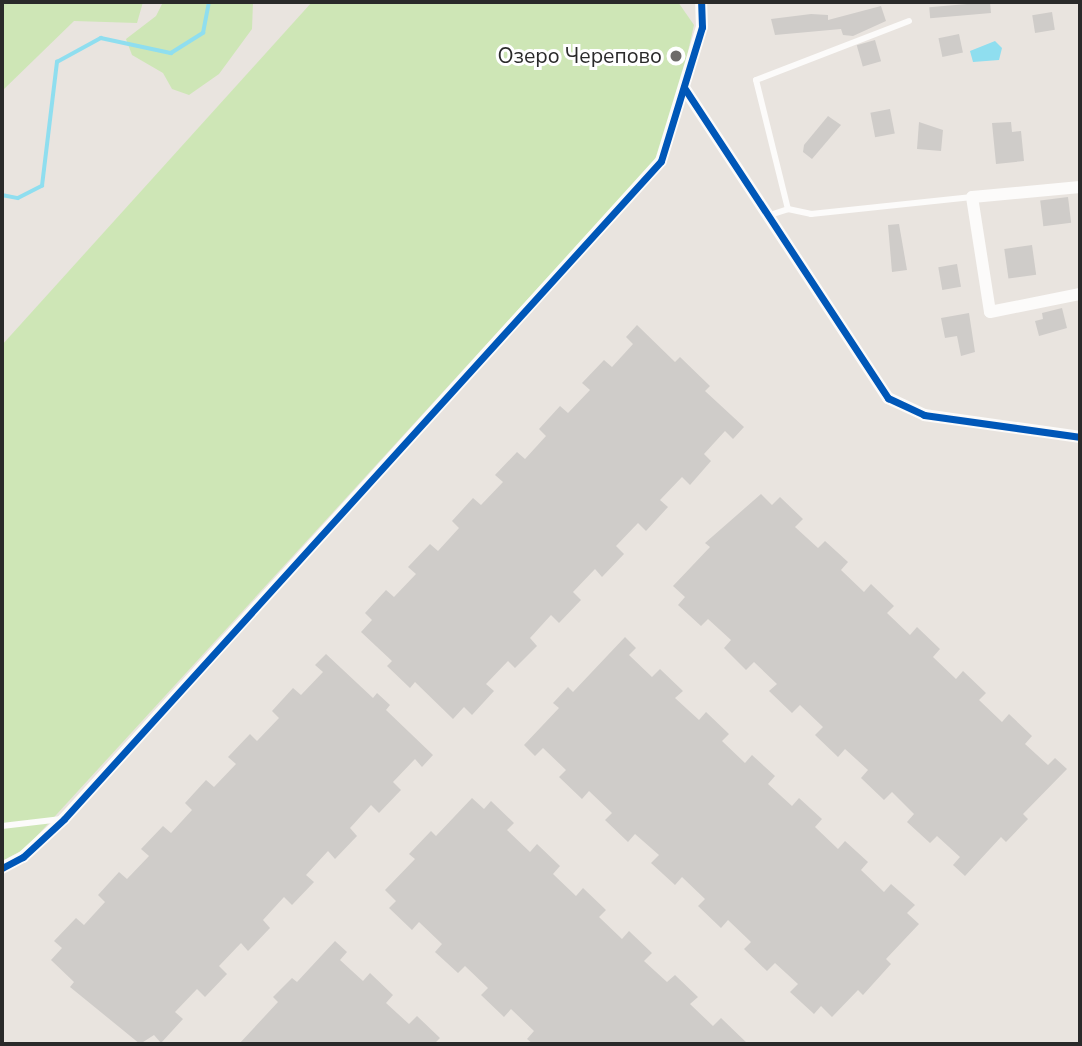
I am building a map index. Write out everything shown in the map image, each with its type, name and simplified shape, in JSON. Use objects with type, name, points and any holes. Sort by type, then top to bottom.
[{"type":"street","points":[[2,868],[23,857],[64,819],[630,200],[661,162],[702,27],[701,2]]},
{"type":"street","points":[[685,89],[888,398],[924,415],[1080,437]]},
{"type":"street","points":[[1080,187],[972,197],[989,312],[1080,294]]},
{"type":"lane","points":[[788,209],[756,80],[909,21]]},
{"type":"lane","points":[[770,215],[788,209],[811,214],[972,197]]},
{"type":"lane","points":[[2,826],[64,819]]},
{"type":"green space","points":[[2,2],[143,2],[137,23],[74,21],[2,91]]},
{"type":"green space","points":[[163,2],[253,2],[252,29],[219,74],[189,95],[172,89],[163,73],[132,55],[126,39],[156,16]]},
{"type":"green space","points":[[312,2],[678,2],[694,25],[666,148],[25,849],[2,861],[2,345]]},
{"type":"water","points":[[995,41],[1002,48],[999,60],[973,62],[970,51]]},
{"type":"building","points":[[990,2],[991,13],[930,18],[929,7]]},
{"type":"building","points":[[881,6],[886,21],[853,36],[843,35],[841,29],[775,35],[771,19],[811,14],[828,15],[828,20]]},
{"type":"building","points":[[1052,12],[1055,30],[1035,33],[1032,15]]},
{"type":"building","points":[[959,34],[963,53],[942,57],[938,38]]},
{"type":"building","points":[[875,40],[881,61],[863,66],[857,45]]},
{"type":"building","points":[[890,109],[895,134],[875,137],[870,113]]},
{"type":"building","points":[[828,116],[841,125],[812,159],[803,152],[804,145]]},
{"type":"building","points":[[919,122],[943,130],[941,151],[917,149]]},
{"type":"building","points":[[1011,122],[1012,132],[1021,131],[1024,161],[996,164],[992,123]]},
{"type":"building","points":[[1068,197],[1071,223],[1043,226],[1040,200]]},
{"type":"building","points":[[899,224],[907,270],[892,272],[888,225]]},
{"type":"building","points":[[1032,245],[1036,275],[1008,279],[1004,249]]},
{"type":"building","points":[[957,264],[961,287],[942,290],[938,267]]},
{"type":"building","points":[[1062,308],[1067,328],[1039,336],[1035,321],[1043,319],[1042,313]]},
{"type":"building","points":[[969,313],[975,352],[961,356],[957,336],[945,338],[941,318]]},
{"type":"building","points":[[637,325],[675,362],[680,357],[710,386],[705,391],[744,427],[733,439],[725,431],[704,454],[711,461],[690,485],[682,477],[660,500],[668,507],[646,531],[638,523],[616,546],[624,554],[602,577],[595,569],[573,592],[581,600],[559,623],[551,615],[530,638],[537,646],[515,668],[508,661],[486,684],[494,691],[472,715],[464,707],[453,719],[415,682],[410,688],[387,666],[392,661],[361,632],[372,620],[365,613],[386,590],[394,597],[416,574],[408,567],[430,544],[438,551],[459,528],[452,521],[473,498],[481,505],[503,482],[495,475],[517,452],[525,459],[546,436],[539,429],[560,406],[568,413],[590,390],[582,383],[604,360],[612,367],[633,344],[626,337]]},
{"type":"building","points":[[761,494],[772,505],[780,497],[803,519],[795,527],[818,548],[825,541],[848,562],[841,570],[864,592],[871,584],[894,606],[887,613],[910,635],[917,627],[940,649],[933,657],[956,679],[963,671],[986,693],[979,700],[1002,722],[1009,714],[1032,736],[1025,744],[1048,765],[1055,758],[1067,769],[1023,814],[1028,819],[1006,842],[1001,837],[965,876],[953,865],[960,857],[937,836],[930,843],[907,822],[914,814],[892,792],[884,800],[861,778],[868,770],[845,749],[838,757],[815,735],[823,727],[800,705],[792,713],[769,691],[777,684],[754,662],[746,670],[724,648],[731,640],[708,619],[701,626],[678,605],[685,597],[673,586],[710,547],[705,543]]},
{"type":"building","points":[[625,637],[636,648],[629,655],[652,677],[660,669],[683,691],[675,698],[699,720],[706,712],[729,734],[722,741],[745,763],[752,755],[775,776],[768,784],[792,806],[799,798],[822,819],[815,827],[838,849],[845,841],[868,862],[861,870],[884,892],[891,884],[915,905],[907,913],[919,924],[886,959],[891,964],[863,995],[858,990],[832,1017],[821,1006],[814,1014],[790,992],[798,984],[775,963],[767,971],[744,949],[751,942],[728,920],[721,928],[698,906],[705,899],[682,877],[675,885],[651,863],[659,855],[635,834],[628,842],[605,820],[612,813],[589,791],[582,799],[559,777],[566,770],[543,748],[535,756],[524,745],[559,708],[553,703],[568,687],[573,692]]},
{"type":"building","points":[[326,654],[373,698],[377,693],[390,705],[386,710],[433,755],[422,767],[415,759],[393,782],[401,790],[379,813],[371,805],[350,828],[357,836],[335,859],[328,851],[306,875],[314,882],[292,905],[284,897],[263,920],[270,928],[248,951],[241,943],[219,966],[227,974],[205,997],[197,989],[175,1012],[183,1019],[161,1043],[154,1035],[140,1044],[70,987],[74,982],[51,960],[62,948],[54,941],[76,918],[84,925],[105,902],[98,895],[119,872],[127,879],[149,856],[141,849],[163,826],[171,833],[192,810],[185,803],[206,780],[214,787],[236,764],[228,757],[250,734],[257,741],[279,718],[272,711],[293,688],[301,695],[323,672],[315,665]]},
{"type":"building","points":[[472,798],[484,809],[491,801],[514,823],[507,830],[530,852],[537,844],[560,866],[553,874],[576,896],[583,888],[606,910],[599,917],[622,939],[629,931],[652,953],[644,961],[667,982],[675,975],[698,997],[690,1004],[713,1026],[721,1018],[748,1044],[533,1044],[527,1039],[534,1031],[511,1009],[504,1017],[481,995],[488,988],[465,966],[458,973],[435,952],[442,944],[419,922],[412,930],[389,908],[396,901],[385,890],[415,859],[409,854],[431,831],[436,836]]},
{"type":"building","points":[[335,941],[347,952],[340,960],[363,981],[370,973],[393,995],[386,1003],[409,1024],[417,1016],[440,1038],[434,1044],[239,1044],[278,1002],[273,997],[292,978],[297,982]]},
{"type":"waterway","points":[[2,195],[18,198],[42,186],[57,62],[101,38],[171,53],[203,33],[209,2]]},
{"type":"cycle path","points":[[2,868],[23,857],[64,819],[661,161],[702,27],[701,2]]},
{"type":"cycle path","points":[[685,89],[888,398],[924,415],[1080,437]]},
{"type":"place","name":"Озеро Черепово","points":[[676,56]]}]
